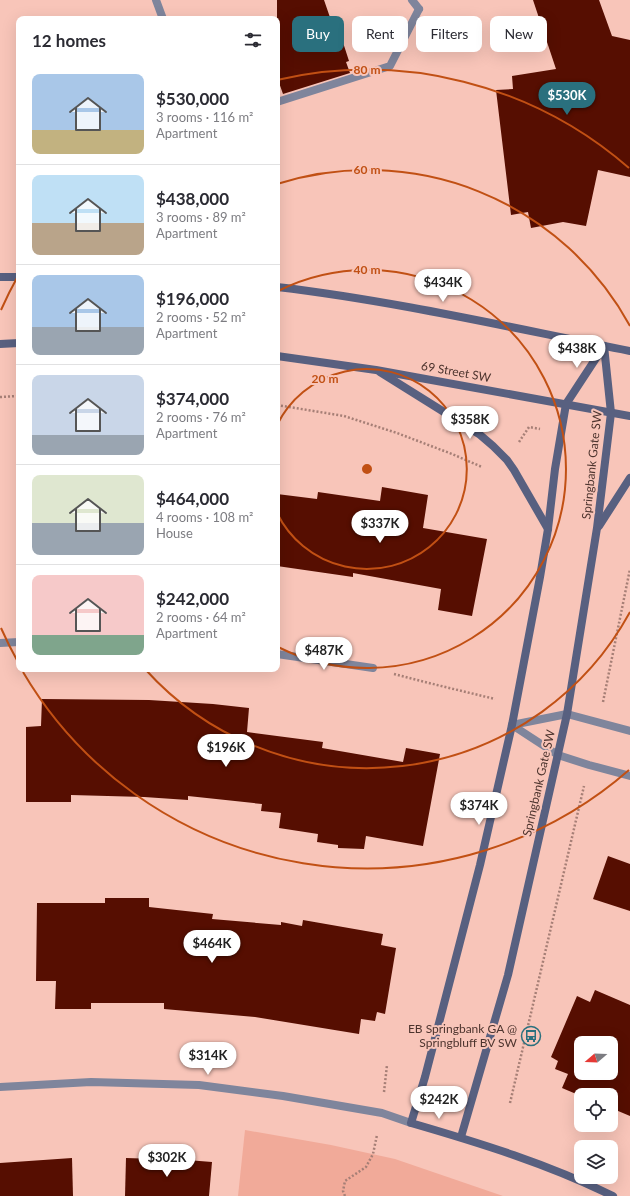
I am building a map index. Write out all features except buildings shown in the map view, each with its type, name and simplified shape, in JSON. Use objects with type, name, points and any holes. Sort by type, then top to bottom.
[{"type":"street","points":[[156,0],[162,16]]},
{"type":"street","points":[[280,101],[390,66],[419,9],[412,0]]},
{"type":"street","points":[[0,277],[16,276]]},
{"type":"street","points":[[280,287],[313,291],[418,308],[630,351]]},
{"type":"street","points":[[0,344],[16,343]]},
{"type":"street","points":[[411,1123],[425,1077],[480,865],[512,726],[540,577],[548,529],[555,469],[566,404],[604,346]]},
{"type":"street","name":"Springbank Gate SW","points":[[461,1138],[508,975],[567,714],[597,528],[611,413],[604,346]]},
{"type":"street","name":"69 Street SW","points":[[280,356],[376,370],[630,416]]},
{"type":"street","points":[[376,370],[479,434],[493,446],[507,460],[514,470],[548,529]]},
{"type":"street","points":[[597,528],[630,478]]},
{"type":"street","points":[[0,643],[16,642]]},
{"type":"street","points":[[280,654],[373,668]]},
{"type":"street","points":[[512,726],[567,714],[630,731]]},
{"type":"street","points":[[512,726],[558,755],[630,776]]},
{"type":"street","points":[[0,1087],[91,1082],[199,1085],[283,1096],[382,1113],[498,1149],[576,1179],[613,1196]]},
{"type":"path","points":[[0,397],[16,396]]},
{"type":"path","points":[[280,406],[344,416],[404,436],[452,454],[483,468]]},
{"type":"path","points":[[599,722],[630,569]]},
{"type":"path","points":[[373,668],[437,685],[516,703]]},
{"type":"path","points":[[510,1104],[589,765]]},
{"type":"shaded area","points":[[245,1130],[331,1145],[395,1159],[503,1196],[238,1196]]},
{"type":"place","name":"EB Springbank GA @ Springbluff BV SW","points":[[531,1036]]}]
